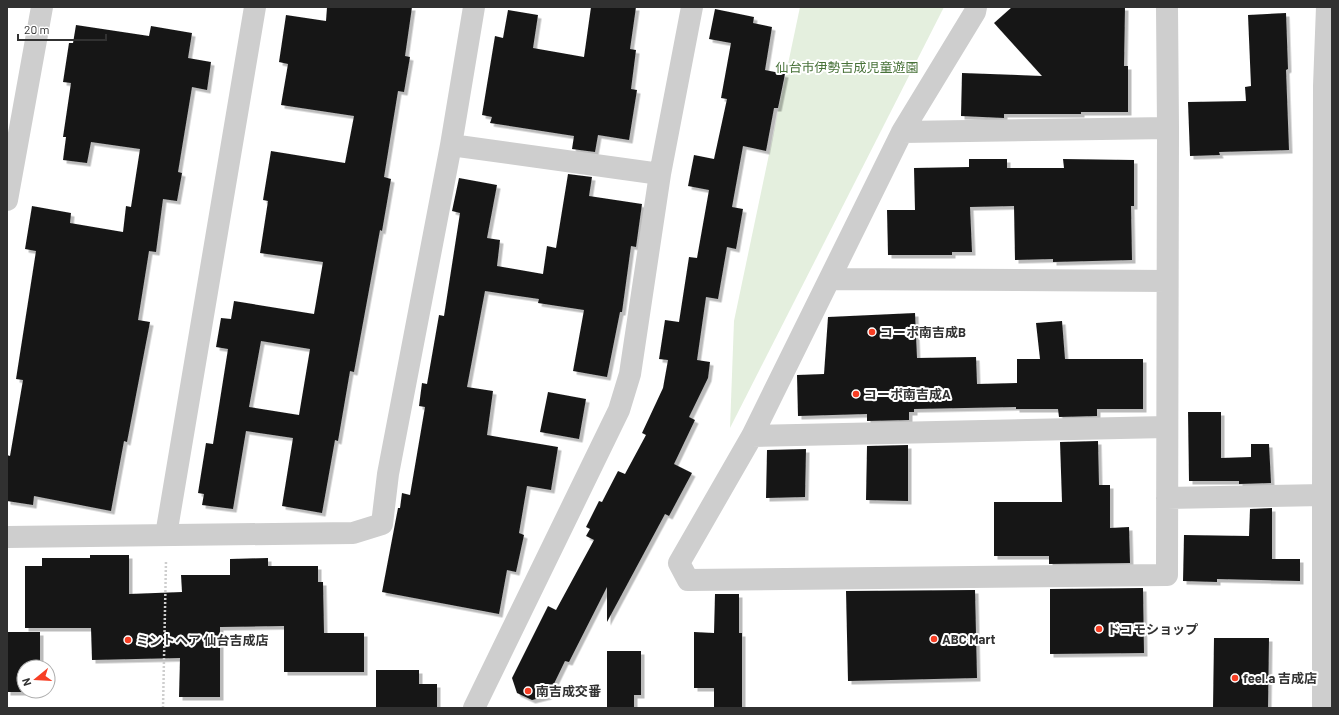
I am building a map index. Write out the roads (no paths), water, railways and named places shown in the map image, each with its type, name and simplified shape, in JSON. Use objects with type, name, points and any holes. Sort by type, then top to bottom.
[{"type":"street","points":[[7,200],[42,7]]},
{"type":"street","points":[[166,536],[255,7]]},
{"type":"street","points":[[7,537],[353,533],[382,524],[388,474],[451,145],[474,7]]},
{"type":"street","points":[[474,708],[619,410],[630,374],[660,174],[692,7]]},
{"type":"street","points":[[976,7],[975,12],[902,132],[752,436],[679,563],[688,580],[1167,575],[1167,7]]},
{"type":"street","points":[[1323,708],[1327,495],[1324,86],[1328,7]]},
{"type":"street","points":[[902,132],[1168,128]]},
{"type":"street","points":[[451,145],[660,174]]},
{"type":"street","points":[[830,279],[1167,281]]},
{"type":"street","points":[[752,436],[1166,427]]},
{"type":"street","points":[[1167,498],[1327,495]]},
{"type":"place","name":"コーポ南吉成B","points":[[872,332]]},
{"type":"place","name":"コーポ南吉成A","points":[[856,394]]},
{"type":"place","name":"ドコモショップ","points":[[1099,629]]},
{"type":"place","name":"ABC Mart","points":[[934,639]]},
{"type":"place","name":"ミントヘア 仙台吉成店","points":[[128,640]]},
{"type":"place","name":"feel.a 吉成店","points":[[1235,678]]},
{"type":"place","name":"南吉成交番","points":[[528,691]]},
{"type":"park label","name":"仙台市伊勢吉成児童遊園","points":[[847,67]]}]
